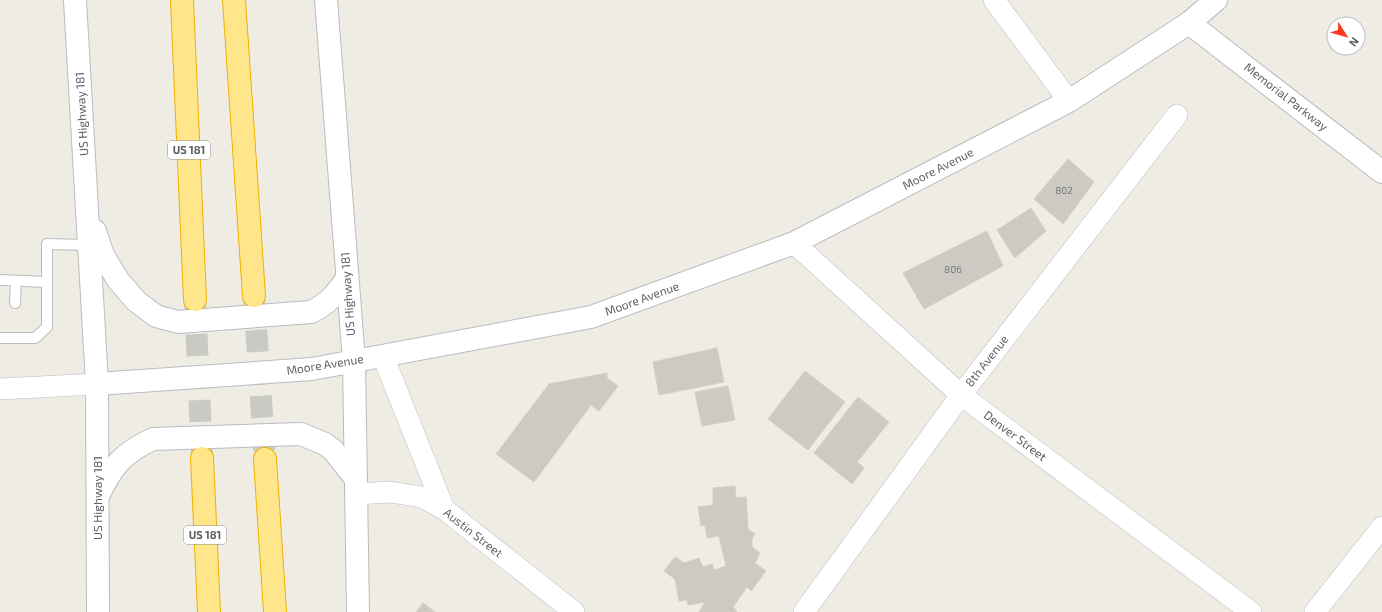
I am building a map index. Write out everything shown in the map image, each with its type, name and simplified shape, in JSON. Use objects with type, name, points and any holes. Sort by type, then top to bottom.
[{"type":"highway","name":"US 181","points":[[182,0],[195,300]]},
{"type":"highway","points":[[234,0],[254,296]]},
{"type":"highway","name":"US 181","points":[[202,458],[209,612]]},
{"type":"highway","points":[[265,459],[275,612]]},
{"type":"main road","name":"US Highway 181","points":[[75,0],[97,384],[98,612]]},
{"type":"main road","name":"US Highway 181","points":[[326,0],[354,361],[358,612]]},
{"type":"main road","name":"Moore Avenue","points":[[97,384],[312,369],[592,317],[794,243],[1069,101],[1189,23],[1216,0]]},
{"type":"main road","name":"Memorial Parkway","points":[[1189,23],[1382,172]]},
{"type":"main road","points":[[87,211],[103,255],[118,280],[136,301],[156,316],[178,322],[311,312],[324,306],[336,295],[347,278]]},
{"type":"main road","points":[[98,497],[110,470],[122,457],[136,447],[153,439],[291,433],[301,434],[325,444],[333,450],[356,487]]},
{"type":"street","points":[[994,0],[1069,101]]},
{"type":"street","name":"8th Avenue","points":[[804,612],[961,395],[1177,115]]},
{"type":"street","name":"Denver Street","points":[[794,243],[961,395],[1251,612]]},
{"type":"street","points":[[383,356],[444,509]]},
{"type":"street","name":"Moore Avenue","points":[[0,389],[97,384]]},
{"type":"street","name":"Austin Street","points":[[356,487],[422,497],[444,509],[574,612]]},
{"type":"street","points":[[1315,612],[1382,527]]},
{"type":"lane","points":[[0,338],[13,334],[35,338],[47,327],[47,244],[89,245]]},
{"type":"lane","points":[[0,280],[48,282]]},
{"type":"lane","points":[[15,303],[16,280]]},
{"type":"building","points":[[1068,159],[1094,182],[1063,224],[1034,199]]},
{"type":"building","points":[[1031,208],[1046,231],[1015,258],[997,230]]},
{"type":"building","points":[[987,231],[1003,266],[924,309],[903,273]]},
{"type":"building","points":[[717,348],[724,382],[659,395],[653,362]]},
{"type":"building","points":[[805,371],[845,402],[808,450],[768,419]]},
{"type":"building","points":[[607,373],[607,378],[618,386],[599,411],[591,405],[534,482],[496,454],[549,384]]},
{"type":"building","points":[[728,386],[735,420],[702,426],[695,392]]},
{"type":"building","points":[[858,397],[889,422],[857,462],[864,468],[852,484],[814,453]]},
{"type":"building","points":[[735,486],[736,498],[746,497],[748,529],[755,534],[752,539],[752,547],[760,553],[755,563],[766,571],[751,591],[747,587],[733,607],[737,611],[736,612],[699,612],[705,602],[688,605],[687,600],[679,601],[675,579],[664,571],[675,557],[684,563],[699,558],[703,567],[712,564],[714,570],[726,566],[719,536],[707,538],[705,525],[701,526],[698,507],[713,505],[713,488]]},
{"type":"building","points":[[423,603],[435,612],[416,612]]},
{"type":"tunnel","points":[[254,297],[265,459]]},
{"type":"tunnel","points":[[195,301],[202,456]]}]
